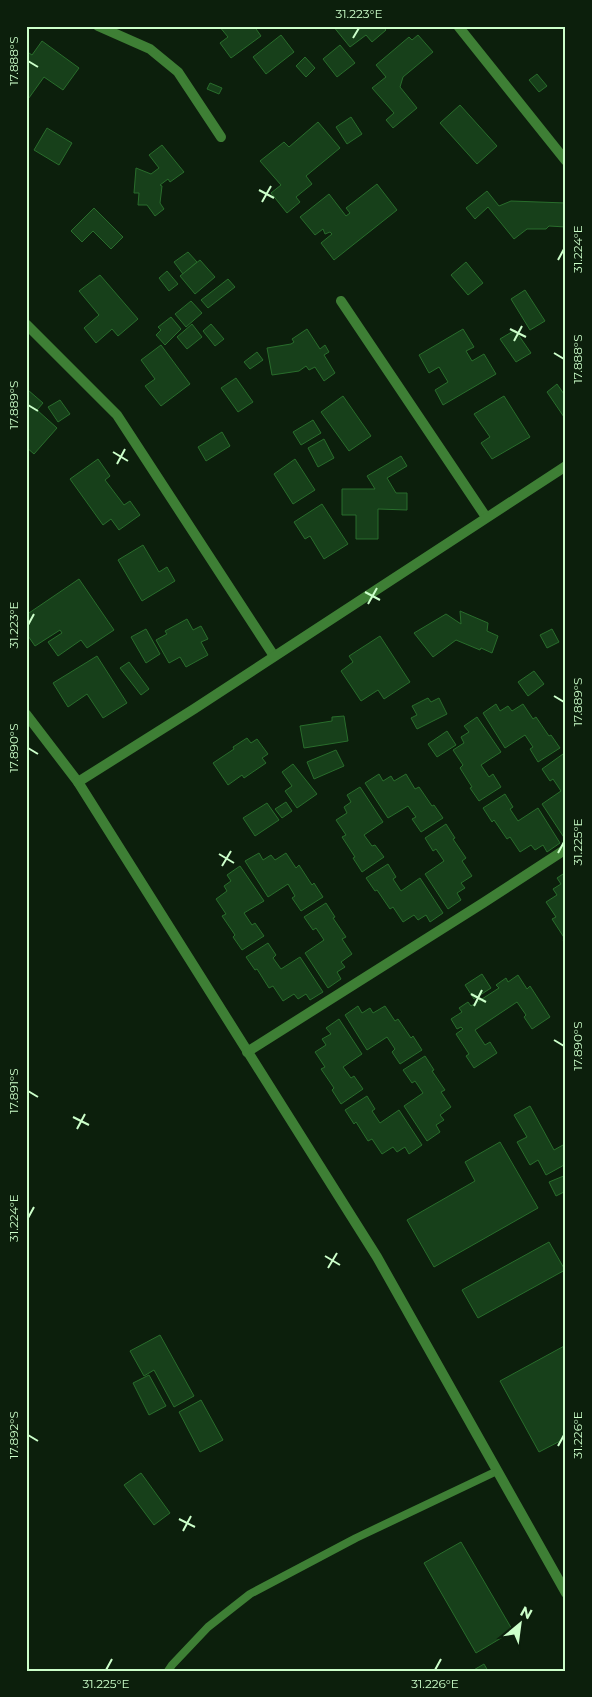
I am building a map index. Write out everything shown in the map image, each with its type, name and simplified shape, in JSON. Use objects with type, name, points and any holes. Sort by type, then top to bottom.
[{"type":"street","points":[[98,26],[150,49],[178,72],[221,136]]},
{"type":"street","points":[[458,26],[566,161]]},
{"type":"street","points":[[341,301],[486,517]]},
{"type":"street","points":[[26,324],[117,415],[274,656]]},
{"type":"street","points":[[78,782],[194,709],[566,466]]},
{"type":"street","points":[[26,714],[78,782],[377,1257],[566,1593]]},
{"type":"street","points":[[247,1052],[566,849]]},
{"type":"lane","points":[[168,1671],[208,1627],[250,1594],[356,1538],[496,1471]]},
{"type":"building","points":[[219,26],[254,26],[261,36],[231,58],[220,43],[228,37]]},
{"type":"building","points":[[333,26],[387,26],[384,28],[386,30],[372,42],[366,35],[350,47]]},
{"type":"building","points":[[281,35],[294,52],[266,74],[253,57]]},
{"type":"building","points":[[418,35],[433,52],[403,77],[400,87],[417,108],[393,128],[386,120],[394,113],[372,88],[386,77],[376,65],[409,37],[412,40]]},
{"type":"building","points":[[42,41],[79,68],[63,90],[44,77],[26,102],[26,51],[32,55]]},
{"type":"building","points":[[340,45],[355,63],[337,77],[323,59]]},
{"type":"building","points":[[305,57],[315,68],[306,77],[296,66]]},
{"type":"building","points":[[537,74],[547,86],[539,92],[529,80]]},
{"type":"building","points":[[210,83],[222,88],[219,94],[207,89]]},
{"type":"building","points":[[460,105],[497,146],[477,164],[440,123]]},
{"type":"building","points":[[351,117],[362,134],[347,144],[336,127]]},
{"type":"building","points":[[318,122],[340,148],[306,176],[312,184],[296,197],[300,202],[287,213],[271,193],[281,185],[260,161],[284,142],[289,147]]},
{"type":"building","points":[[47,128],[72,143],[59,165],[34,150]]},
{"type":"building","points":[[162,145],[184,172],[170,182],[168,179],[160,185],[162,186],[160,203],[164,209],[155,216],[147,205],[138,205],[139,193],[134,193],[136,168],[151,174],[159,168],[149,155]]},
{"type":"building","points":[[377,184],[397,210],[334,260],[321,243],[332,234],[330,232],[325,234],[323,229],[315,235],[300,217],[329,194],[346,216],[350,213],[346,208]]},
{"type":"building","points":[[487,191],[499,206],[511,201],[566,203],[566,227],[549,226],[546,229],[527,229],[514,239],[488,207],[475,219],[466,208]]},
{"type":"building","points":[[94,208],[123,237],[111,249],[93,231],[82,242],[71,231]]},
{"type":"building","points":[[188,252],[197,262],[183,274],[174,262]]},
{"type":"building","points":[[200,260],[215,277],[195,294],[180,276]]},
{"type":"building","points":[[466,262],[483,283],[468,295],[451,275]]},
{"type":"building","points":[[167,271],[178,284],[169,291],[159,278]]},
{"type":"building","points":[[100,275],[138,319],[118,336],[112,329],[96,343],[84,328],[99,315],[79,291]]},
{"type":"building","points":[[228,279],[235,287],[208,308],[201,300]]},
{"type":"building","points":[[525,290],[545,321],[530,330],[511,299]]},
{"type":"building","points":[[191,301],[202,313],[186,327],[175,314]]},
{"type":"building","points":[[171,317],[181,329],[165,345],[156,335],[161,330],[158,327]]},
{"type":"building","points":[[192,324],[202,337],[187,349],[177,337]]},
{"type":"building","points":[[211,324],[224,339],[215,346],[203,331]]},
{"type":"building","points":[[307,329],[320,349],[325,345],[329,352],[324,355],[335,373],[324,381],[315,367],[309,370],[306,366],[299,371],[272,375],[267,348],[291,344],[294,342],[292,339]]},
{"type":"building","points":[[463,329],[474,347],[466,351],[472,361],[484,354],[496,374],[443,405],[435,390],[448,382],[439,367],[429,373],[419,355]]},
{"type":"building","points":[[515,330],[531,353],[516,362],[500,339]]},
{"type":"building","points":[[161,345],[190,384],[161,406],[145,386],[155,379],[141,360]]},
{"type":"building","points":[[257,352],[263,360],[250,369],[244,362]]},
{"type":"building","points":[[236,378],[253,402],[238,412],[221,388]]},
{"type":"building","points":[[557,384],[566,397],[566,420],[547,392]]},
{"type":"building","points":[[28,390],[43,403],[37,410],[57,428],[34,454],[26,447],[26,392]]},
{"type":"building","points":[[343,396],[371,436],[349,451],[321,412]]},
{"type":"building","points":[[504,396],[530,437],[492,459],[481,443],[490,437],[474,414]]},
{"type":"building","points":[[60,400],[70,414],[58,422],[48,407]]},
{"type":"building","points":[[313,420],[321,433],[301,445],[293,432]]},
{"type":"building","points":[[222,432],[230,446],[206,461],[198,447]]},
{"type":"building","points":[[324,439],[334,458],[318,467],[308,448]]},
{"type":"building","points":[[401,456],[407,466],[387,478],[396,493],[407,493],[407,510],[378,509],[378,539],[356,539],[356,515],[342,515],[342,489],[375,489],[367,476]]},
{"type":"building","points":[[98,459],[110,476],[105,480],[124,505],[130,501],[140,515],[119,530],[111,519],[103,525],[70,479]]},
{"type":"building","points":[[295,459],[315,490],[293,504],[274,474]]},
{"type":"building","points":[[322,504],[348,544],[324,559],[310,536],[305,539],[294,522]]},
{"type":"building","points":[[143,545],[159,572],[167,567],[175,581],[142,601],[118,560]]},
{"type":"building","points":[[79,579],[114,630],[87,648],[81,640],[58,656],[48,642],[62,633],[60,630],[35,646],[26,633],[26,615]]},
{"type":"building","points":[[460,611],[488,623],[487,631],[498,636],[492,653],[456,640],[433,657],[414,633],[446,614],[461,624]]},
{"type":"building","points":[[187,619],[193,630],[201,626],[208,639],[201,642],[208,655],[186,667],[180,657],[169,663],[156,640],[167,634],[165,631]]},
{"type":"building","points":[[146,629],[160,654],[146,663],[131,637]]},
{"type":"building","points":[[552,629],[559,642],[547,648],[540,635]]},
{"type":"building","points":[[380,636],[410,682],[384,699],[378,690],[361,701],[341,671],[353,662],[349,656]]},
{"type":"building","points":[[97,656],[127,703],[103,718],[87,694],[68,707],[53,683]]},
{"type":"building","points":[[129,662],[149,689],[141,695],[120,668]]},
{"type":"building","points":[[534,671],[544,684],[528,696],[518,682]]},
{"type":"building","points":[[428,698],[431,702],[439,698],[447,714],[417,729],[411,718],[417,715],[412,706]]},
{"type":"building","points":[[496,704],[500,711],[508,706],[512,711],[523,704],[533,719],[536,717],[560,748],[538,762],[530,749],[533,747],[525,735],[505,748],[483,713]]},
{"type":"building","points":[[344,716],[348,741],[304,748],[300,726],[332,721],[332,717]]},
{"type":"building","points":[[477,717],[501,752],[481,765],[489,777],[493,774],[501,787],[479,801],[470,788],[472,787],[460,768],[463,765],[453,750],[464,743],[461,737],[469,732],[464,726]]},
{"type":"building","points":[[447,731],[456,745],[437,757],[428,744]]},
{"type":"building","points":[[247,738],[251,743],[257,739],[268,754],[262,758],[266,763],[244,778],[242,775],[228,785],[213,763]]},
{"type":"building","points":[[336,750],[344,766],[314,779],[307,762]]},
{"type":"building","points":[[563,754],[566,758],[565,839],[542,804],[561,791],[553,779],[550,781],[542,769]]},
{"type":"building","points":[[293,764],[317,794],[297,808],[285,791],[292,786],[282,772]]},
{"type":"building","points":[[379,774],[383,781],[391,776],[394,781],[406,774],[415,789],[419,787],[443,818],[421,832],[412,819],[416,817],[408,806],[388,818],[365,783]]},
{"type":"building","points":[[360,787],[383,822],[364,835],[384,857],[362,872],[342,837],[346,835],[336,820],[347,813],[344,807],[351,802],[347,795]]},
{"type":"building","points":[[505,794],[513,807],[510,809],[518,821],[538,808],[560,843],[547,852],[543,845],[535,850],[531,845],[520,852],[510,837],[507,839],[494,820],[492,822],[483,808]]},
{"type":"building","points":[[286,802],[292,811],[282,818],[275,809]]},
{"type":"building","points":[[267,803],[279,820],[255,836],[243,818]]},
{"type":"building","points":[[446,824],[455,838],[453,839],[466,858],[462,861],[472,876],[461,883],[465,888],[457,893],[461,900],[448,909],[425,874],[444,861],[436,849],[433,851],[425,838]]},
{"type":"building","points":[[259,853],[263,860],[271,855],[275,860],[286,853],[296,868],[299,865],[312,885],[314,883],[323,897],[301,911],[292,898],[295,896],[288,884],[268,897],[245,861]]},
{"type":"building","points":[[388,864],[396,877],[393,879],[401,891],[420,878],[443,913],[430,922],[426,915],[418,920],[414,915],[403,922],[393,907],[390,909],[366,878]]},
{"type":"building","points":[[240,866],[264,901],[244,913],[252,925],[255,923],[264,936],[242,950],[233,937],[235,935],[222,916],[226,914],[216,899],[227,891],[224,886],[231,881],[227,875]]},
{"type":"building","points":[[566,872],[566,945],[563,940],[565,939],[552,919],[556,917],[546,902],[557,895],[553,889],[561,884],[557,878]]},
{"type":"building","points":[[326,903],[335,917],[333,918],[346,937],[342,939],[352,954],[341,962],[345,967],[337,972],[341,979],[328,988],[305,953],[324,940],[316,928],[313,930],[304,917]]},
{"type":"building","points":[[268,943],[276,955],[273,958],[281,969],[300,957],[323,992],[310,1000],[306,994],[298,999],[294,994],[283,1001],[273,986],[269,988],[257,969],[255,970],[246,957]]},
{"type":"building","points":[[482,974],[491,988],[474,999],[465,985]]},
{"type":"building","points":[[518,975],[527,989],[530,986],[550,1017],[532,1029],[524,1017],[526,1015],[517,1002],[475,1030],[485,1045],[490,1042],[497,1053],[474,1068],[466,1056],[469,1054],[456,1034],[463,1029],[461,1027],[457,1029],[451,1019],[462,1012],[459,1008],[468,1002],[471,1006],[499,988],[496,985],[506,978],[508,982]]},
{"type":"building","points":[[358,1006],[362,1013],[370,1008],[373,1013],[385,1006],[395,1021],[398,1019],[411,1038],[413,1036],[422,1050],[400,1064],[392,1052],[395,1049],[387,1037],[367,1050],[345,1015]]},
{"type":"building","points":[[339,1019],[362,1054],[343,1067],[351,1078],[354,1076],[363,1089],[341,1104],[332,1090],[334,1088],[321,1069],[325,1067],[315,1052],[326,1045],[322,1039],[331,1034],[326,1028]]},
{"type":"building","points":[[425,1056],[434,1070],[432,1071],[445,1090],[441,1092],[451,1107],[440,1115],[444,1120],[436,1125],[440,1132],[427,1141],[404,1106],[423,1093],[415,1081],[412,1083],[403,1070]]},
{"type":"building","points":[[367,1096],[375,1109],[372,1111],[380,1123],[399,1110],[422,1145],[409,1154],[405,1147],[397,1152],[393,1147],[382,1154],[372,1139],[368,1141],[356,1122],[354,1124],[345,1110]]},
{"type":"building","points":[[530,1106],[554,1150],[563,1145],[566,1149],[566,1164],[546,1175],[538,1160],[530,1165],[517,1142],[527,1137],[514,1115]]},
{"type":"building","points":[[500,1142],[538,1208],[434,1267],[407,1220],[475,1181],[465,1162]]},
{"type":"building","points":[[566,1175],[566,1191],[556,1196],[549,1182]]},
{"type":"building","points":[[549,1242],[565,1270],[478,1318],[462,1290]]},
{"type":"building","points":[[160,1335],[194,1396],[174,1407],[154,1370],[144,1376],[130,1351]]},
{"type":"building","points":[[566,1345],[566,1438],[539,1452],[500,1381]]},
{"type":"building","points":[[149,1375],[166,1406],[149,1415],[133,1383]]},
{"type":"building","points":[[201,1400],[223,1440],[200,1452],[179,1412]]},
{"type":"building","points":[[141,1473],[170,1513],[154,1525],[124,1485]]},
{"type":"building","points":[[461,1542],[513,1631],[476,1653],[424,1563]]},
{"type":"building","points":[[484,1664],[488,1671],[472,1671]]}]
